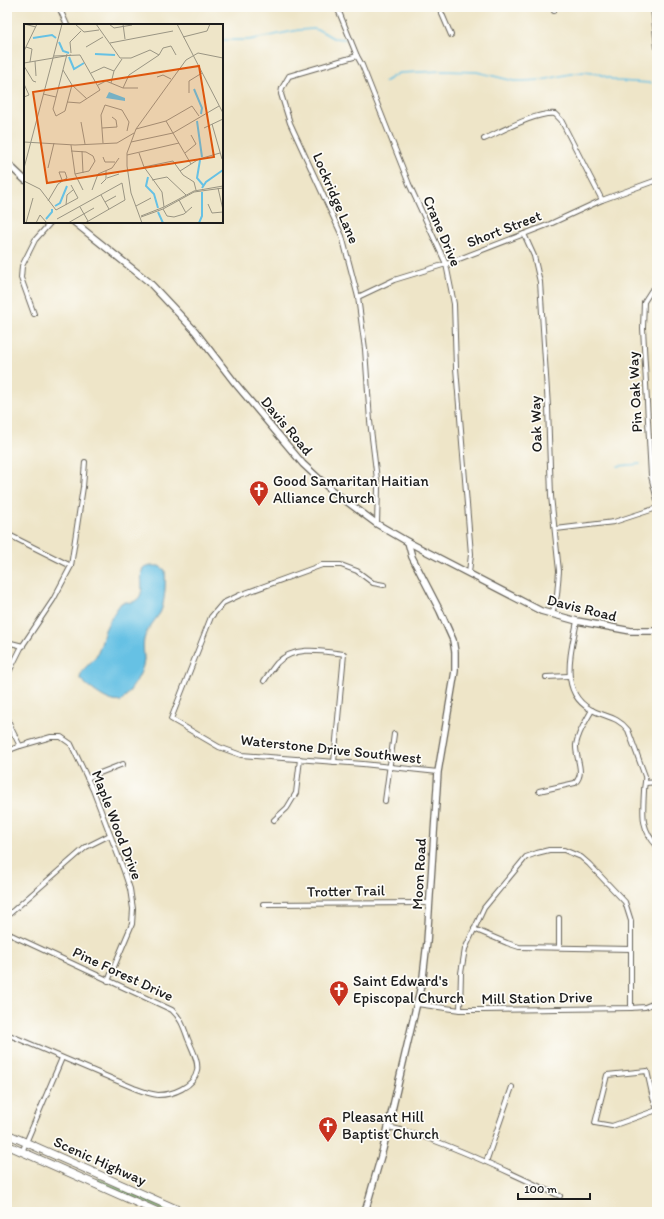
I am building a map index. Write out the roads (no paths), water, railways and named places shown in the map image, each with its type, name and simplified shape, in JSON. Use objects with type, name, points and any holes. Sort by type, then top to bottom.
[{"type":"highway","name":"Scenic Highway","points":[[7,1134],[183,1212]]},
{"type":"highway","name":"Scenic Highway","points":[[7,1145],[158,1212]]},
{"type":"street","points":[[59,7],[67,24]]},
{"type":"street","name":"Crane Drive","points":[[337,7],[362,65],[409,184],[446,264],[454,304],[456,368],[471,554],[469,573]]},
{"type":"street","points":[[439,7],[451,35]]},
{"type":"street","points":[[653,7],[657,46]]},
{"type":"street","name":"Lockridge Lane","points":[[357,56],[289,76],[282,88],[281,94],[290,123],[342,236],[358,297],[365,349],[370,421],[378,488],[377,524]]},
{"type":"street","points":[[484,139],[548,113],[555,114],[560,120],[602,200]]},
{"type":"street","points":[[7,163],[24,179]]},
{"type":"street","name":"Short Street","points":[[358,297],[394,280],[446,264],[550,224],[602,200],[657,180]]},
{"type":"street","points":[[34,314],[21,278],[22,266],[35,240],[50,223]]},
{"type":"street","name":"Davis Road","points":[[75,223],[149,282],[195,331],[235,383],[304,464],[330,490],[377,524],[408,542],[541,611],[577,621],[631,632],[657,631]]},
{"type":"street","name":"Oak Way","points":[[524,234],[534,256],[540,282],[548,407],[551,496],[556,529],[559,571],[557,595],[552,615]]},
{"type":"street","name":"Pin Oak Way","points":[[657,286],[651,291],[644,302],[643,328],[651,476],[657,500]]},
{"type":"street","points":[[7,676],[23,646],[53,600],[71,566],[83,487],[85,462]]},
{"type":"street","points":[[556,529],[614,522],[657,508]]},
{"type":"street","points":[[7,534],[71,566]]},
{"type":"street","name":"Moon Road","points":[[366,1212],[388,1127],[423,977],[438,772],[456,671],[455,652],[450,632],[412,557],[408,542]]},
{"type":"street","name":"Waterstone Drive Southwest","points":[[384,586],[373,583],[357,571],[342,565],[322,565],[234,597],[223,603],[211,617],[171,719],[219,747],[241,755],[438,772]]},
{"type":"street","points":[[577,621],[569,676],[574,692],[580,701],[592,710],[614,718],[624,725],[630,735],[646,776],[642,817],[647,833],[657,846]]},
{"type":"street","points":[[7,642],[23,646]]},
{"type":"street","points":[[264,681],[278,662],[293,653],[310,650],[344,654],[334,762]]},
{"type":"street","points":[[546,677],[569,676]]},
{"type":"street","points":[[539,791],[575,783],[579,780],[580,773],[576,743],[579,733],[592,710]]},
{"type":"street","points":[[7,716],[10,728],[20,746]]},
{"type":"street","points":[[385,801],[394,734]]},
{"type":"street","name":"Maple Wood Drive","points":[[7,751],[51,737],[61,737],[71,744],[87,778],[124,871],[130,889],[133,908],[132,924],[108,980]]},
{"type":"street","points":[[274,820],[288,808],[296,793],[300,759]]},
{"type":"street","points":[[87,778],[123,764]]},
{"type":"street","points":[[646,783],[657,782]]},
{"type":"street","points":[[7,916],[86,847],[110,835]]},
{"type":"street","points":[[460,1010],[461,973],[465,949],[484,908],[526,857],[543,851],[564,850],[580,857],[626,902],[630,921],[631,1008]]},
{"type":"street","name":"Trotter Trail","points":[[263,904],[429,903]]},
{"type":"street","points":[[559,918],[559,947]]},
{"type":"street","points":[[474,929],[507,943],[519,946],[631,948]]},
{"type":"street","name":"Pine Forest Drive","points":[[7,933],[167,1006],[177,1014],[181,1021],[195,1056],[197,1064],[195,1077],[185,1088],[160,1095],[152,1094],[134,1088],[7,1034]]},
{"type":"street","name":"Mill Station Drive","points":[[417,1004],[460,1010],[631,1008],[645,1007],[657,1002]]},
{"type":"street","points":[[22,1152],[62,1058]]},
{"type":"street","points":[[647,1071],[657,1110],[612,1126],[595,1123],[607,1075],[647,1071]]},
{"type":"street","points":[[486,1162],[512,1087]]},
{"type":"street","points":[[388,1127],[426,1137],[486,1162],[560,1196]]},
{"type":"water","points":[[159,566],[165,570],[165,592],[162,609],[145,636],[143,645],[144,660],[139,676],[122,701],[117,702],[105,698],[80,679],[80,675],[96,656],[105,630],[121,603],[133,602],[140,596],[143,568]]},
{"type":"waterway","points":[[223,40],[249,40],[299,30],[314,29],[333,38],[345,39]]},
{"type":"waterway","points":[[384,82],[399,73],[443,71],[477,72],[514,81],[542,80],[584,72],[599,74],[617,81],[651,83]]},
{"type":"waterway","points":[[618,466],[640,464]]},
{"type":"place","name":"Good Samaritan Haitian Alliance Church","points":[[259,507]]},
{"type":"place","name":"Saint Edward's Episcopal Church","points":[[339,1007]]},
{"type":"place","name":"Pleasant Hill Baptist Church","points":[[328,1143]]}]
